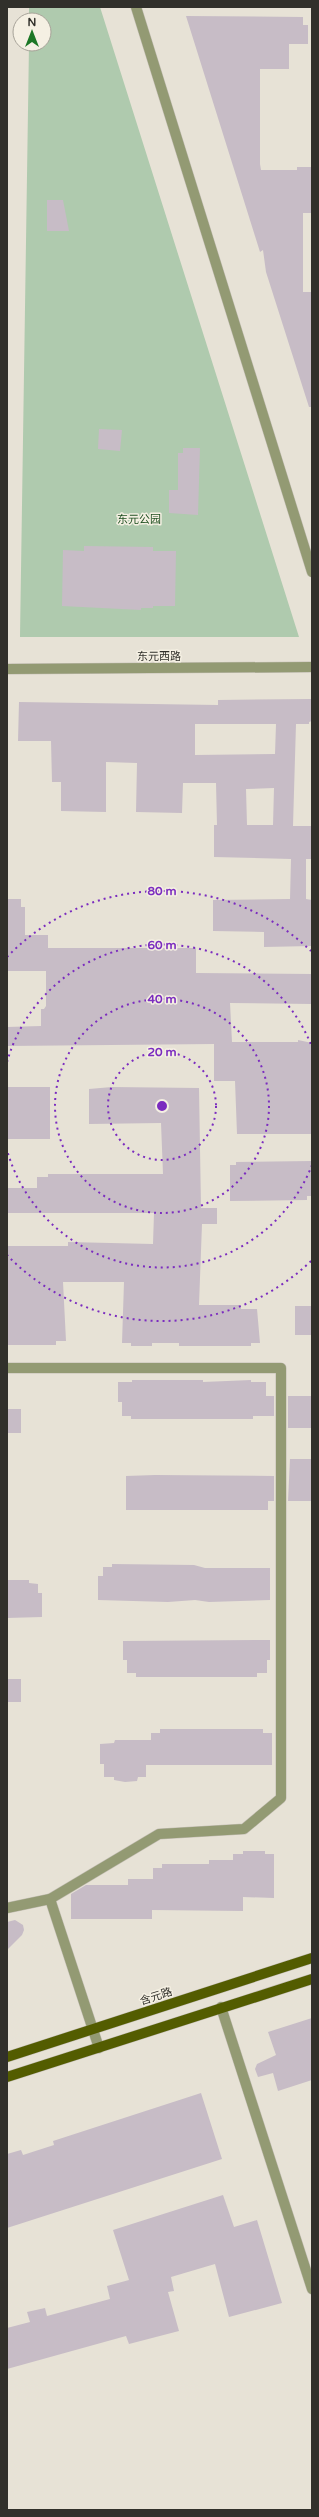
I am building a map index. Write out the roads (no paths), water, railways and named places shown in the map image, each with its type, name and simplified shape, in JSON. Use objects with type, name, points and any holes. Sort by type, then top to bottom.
[{"type":"main road","name":"含元路","points":[[7,2057],[312,1958]]},
{"type":"main road","points":[[7,2077],[312,1979]]},
{"type":"street","points":[[136,7],[312,572]]},
{"type":"street","name":"东元西路","points":[[7,669],[312,667]]},
{"type":"street","points":[[7,1368],[281,1368],[281,1798],[244,1830],[158,1834],[50,1898],[7,1908]]},
{"type":"street","points":[[50,1898],[99,2048]]},
{"type":"street","points":[[221,2007],[312,2289]]},
{"type":"park label","name":"东元公园","points":[[139,519]]}]
